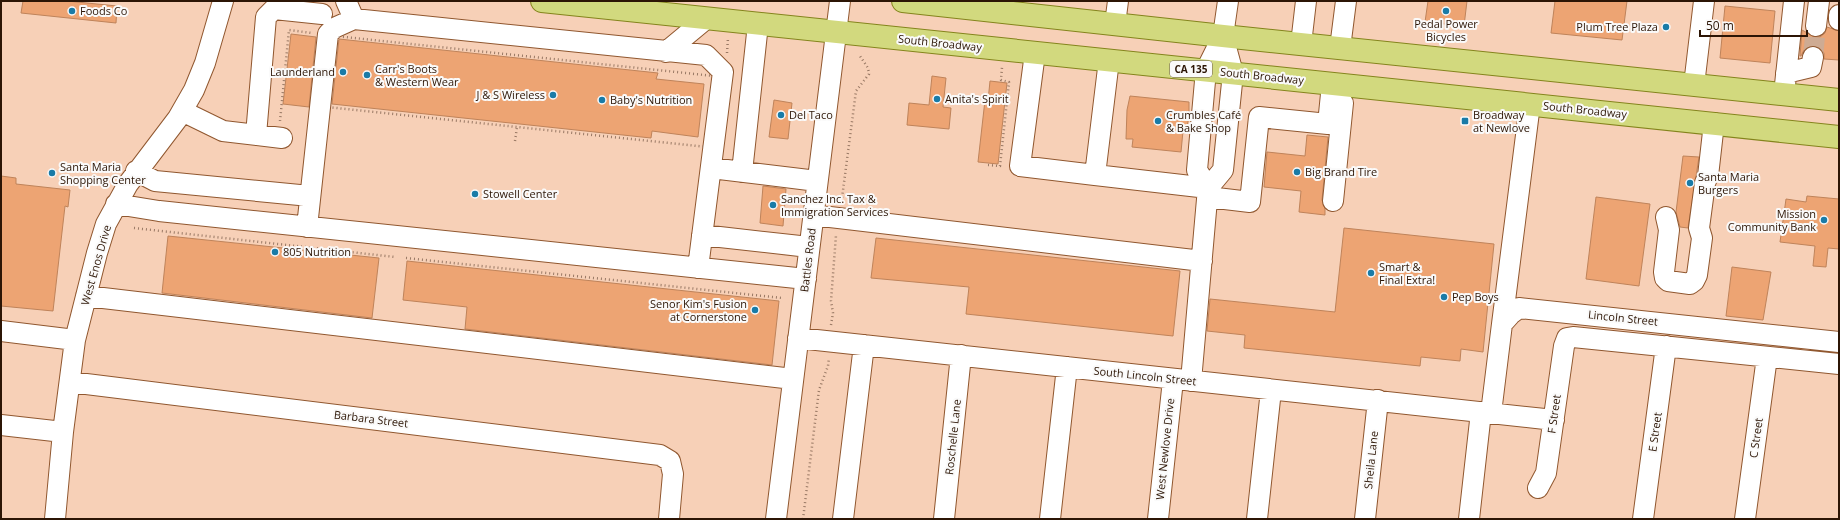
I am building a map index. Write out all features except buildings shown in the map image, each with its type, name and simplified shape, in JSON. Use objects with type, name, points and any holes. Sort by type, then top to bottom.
[{"type":"main road","name":"South Broadway","points":[[542,1],[1839,137]]},
{"type":"main road","points":[[903,1],[1026,8],[1115,24],[1839,100]]},
{"type":"street","name":"West Enos Drive","points":[[209,1],[211,38]]},
{"type":"street","name":"West Enos Drive","points":[[54,519],[75,340],[97,253],[106,224],[136,171],[182,111],[194,90],[205,63],[211,38],[223,1]]},
{"type":"street","name":"Battles Road","points":[[776,519],[840,1]]},
{"type":"street","points":[[1115,24],[1118,1]]},
{"type":"street","points":[[1208,193],[1197,170],[1206,70],[1223,36],[1228,1]]},
{"type":"street","points":[[1301,44],[1303,1]]},
{"type":"street","points":[[1340,48],[1346,1]]},
{"type":"street","points":[[1694,85],[1704,1]]},
{"type":"street","points":[[1784,94],[1794,1]]},
{"type":"street","points":[[1816,26],[1819,1]]},
{"type":"street","points":[[256,135],[266,17],[275,5],[322,14]]},
{"type":"street","points":[[307,226],[328,34],[350,10],[666,52],[706,55],[723,72],[698,268]]},
{"type":"street","points":[[1838,20],[1839,15]]},
{"type":"street","points":[[666,52],[707,18]]},
{"type":"street","points":[[742,172],[758,24]]},
{"type":"street","points":[[1208,193],[1223,170],[1234,73],[1223,36]]},
{"type":"street","points":[[1035,53],[1020,166],[1095,175],[1208,193],[1250,202],[1259,118],[1328,124],[1338,84]]},
{"type":"street","points":[[1786,73],[1811,67],[1813,57]]},
{"type":"street","points":[[1095,175],[1109,60]]},
{"type":"street","points":[[1334,201],[1338,84]]},
{"type":"street","points":[[1469,519],[1502,324],[1530,104]]},
{"type":"street","points":[[182,111],[223,131],[256,135],[281,130]]},
{"type":"street","points":[[1666,217],[1669,230],[1664,272],[1665,278],[1668,281],[1690,284],[1694,281],[1697,275],[1702,238],[1699,228],[1705,183],[1708,176],[1714,123]]},
{"type":"street","points":[[711,168],[817,181]]},
{"type":"street","points":[[136,171],[154,180],[310,196]]},
{"type":"street","points":[[159,211],[170,182]]},
{"type":"street","name":"West Newlove Drive","points":[[1158,519],[1202,261],[1208,193]]},
{"type":"street","points":[[116,204],[159,211],[806,279]]},
{"type":"street","points":[[813,215],[1202,261]]},
{"type":"street","points":[[702,235],[809,247]]},
{"type":"street","points":[[86,296],[793,378]]},
{"type":"street","name":"Lincoln Street","points":[[1502,324],[1510,314],[1520,308],[1839,342]]},
{"type":"street","points":[[1,331],[75,340]]},
{"type":"street","name":"F Street","points":[[1538,488],[1546,473],[1564,346],[1567,338],[1573,336],[1666,346]]},
{"type":"street","name":"South Lincoln Street","points":[[798,338],[961,355],[1182,381],[1378,400],[1554,420]]},
{"type":"street","points":[[843,519],[864,345]]},
{"type":"street","points":[[1666,346],[1839,364]]},
{"type":"street","name":"E Street","points":[[1643,519],[1666,346]]},
{"type":"street","name":"Roschelle Lane","points":[[944,519],[961,355]]},
{"type":"street","name":"C Street","points":[[1746,519],[1767,357]]},
{"type":"street","points":[[1050,519],[1066,367]]},
{"type":"street","name":"Barbara Street","points":[[70,382],[660,455],[670,462],[673,474],[674,484],[669,519]]},
{"type":"street","points":[[1257,519],[1271,390]]},
{"type":"street","name":"Sheila Lane","points":[[1365,519],[1378,400]]},
{"type":"street","points":[[1,425],[63,432]]},
{"type":"path","points":[[281,130],[289,30],[315,33]]},
{"type":"path","points":[[707,147],[327,107],[335,36],[714,76]]},
{"type":"path","points":[[726,60],[728,37]]},
{"type":"path","points":[[803,519],[819,390],[828,366],[833,313],[831,301],[836,246],[835,210],[842,198],[856,91],[868,74],[868,68],[860,56]]},
{"type":"path","points":[[988,165],[1000,166],[1009,82],[1001,80],[1002,67]]},
{"type":"path","points":[[515,141],[517,127]]},
{"type":"path","points":[[134,228],[395,257]]},
{"type":"path","points":[[406,258],[782,298]]},
{"type":"tunnel","points":[[1813,57],[1816,26]]},
{"type":"place","name":"Foods Co","points":[[72,11]]},
{"type":"place","name":"Pedal Power Bicycles","points":[[1446,11]]},
{"type":"place","name":"Plum Tree Plaza","points":[[1666,27]]},
{"type":"place","name":"Launderland","points":[[343,72]]},
{"type":"place","name":"Carr's Boots & Western Wear","points":[[367,75]]},
{"type":"place","name":"J & S Wireless","points":[[553,95]]},
{"type":"place","name":"Anita's Spirit","points":[[937,99]]},
{"type":"place","name":"Baby's Nutrition","points":[[602,100]]},
{"type":"place","name":"Del Taco","points":[[781,115]]},
{"type":"place","name":"Crumbles Café & Bake Shop","points":[[1158,121]]},
{"type":"place","name":"Broadway at Newlove","points":[[1465,121]]},
{"type":"place","name":"Big Brand Tire","points":[[1297,172]]},
{"type":"place","name":"Santa Maria Shopping Center","points":[[52,173]]},
{"type":"place","name":"Santa Maria Burgers","points":[[1690,183]]},
{"type":"place","name":"Stowell Center","points":[[475,194]]},
{"type":"place","name":"Sanchez Inc. Tax & Immigration Services","points":[[773,205]]},
{"type":"place","name":"Mission Community Bank","points":[[1824,220]]},
{"type":"place","name":"805 Nutrition","points":[[275,252]]},
{"type":"place","name":"Smart & Final Extra!","points":[[1371,273]]},
{"type":"place","name":"Pep Boys","points":[[1444,297]]},
{"type":"place","name":"Senor Kim's Fusion at Cornerstone","points":[[755,310]]}]
